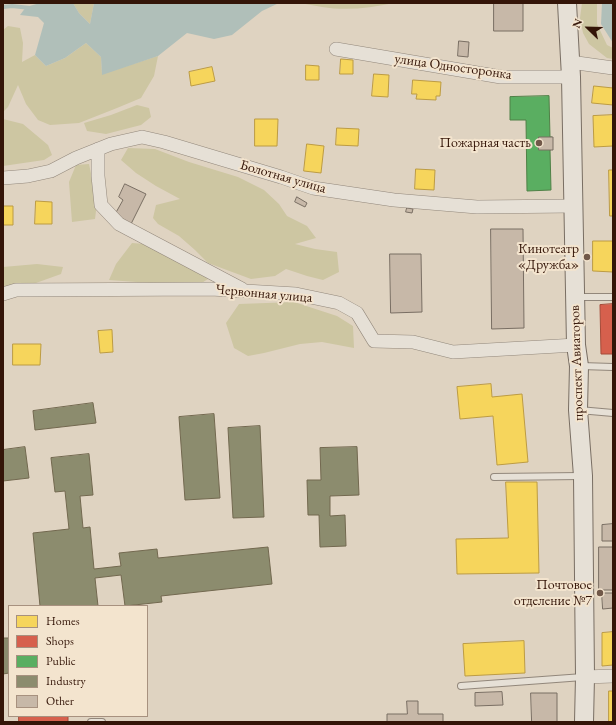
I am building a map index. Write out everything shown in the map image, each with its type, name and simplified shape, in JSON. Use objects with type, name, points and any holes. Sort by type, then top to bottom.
[{"type":"street","name":"проспект Авиаторов","points":[[567,3],[570,70],[576,345],[579,366],[578,410],[583,476],[584,722]]},
{"type":"street","name":"улица Односторонка","points":[[336,49],[502,77],[570,70],[613,68]]},
{"type":"street","name":"Болотная улица","points":[[3,178],[28,176],[51,171],[76,158],[111,144],[142,138],[164,142],[313,188],[394,200],[477,207],[573,206]]},
{"type":"street","points":[[98,149],[98,176],[101,205],[119,224],[246,291]]},
{"type":"street","name":"Червонная улица","points":[[3,294],[16,290],[211,289],[296,294],[339,303],[357,313],[374,341],[413,342],[453,352],[576,345]]},
{"type":"street","points":[[585,677],[613,676]]},
{"type":"lane","points":[[575,297],[613,297]]},
{"type":"lane","points":[[579,366],[613,367]]},
{"type":"lane","points":[[578,410],[613,413]]},
{"type":"lane","points":[[494,477],[583,476]]},
{"type":"lane","points":[[461,686],[585,677]]},
{"type":"lane","points":[[91,722],[102,722]]},
{"type":"shaded area","points":[[40,3],[73,3],[79,13],[90,24],[94,3],[279,3],[262,11],[232,35],[214,39],[187,33],[158,56],[102,75],[101,57],[86,43],[65,58],[46,66],[35,55],[44,23],[38,17],[20,15],[26,7]]},
{"type":"shaded area","points":[[73,3],[94,3],[90,24],[79,13]]},
{"type":"shaded area","points":[[300,3],[394,3],[367,8],[349,9],[319,7]]},
{"type":"shaded area","points":[[582,3],[597,3],[597,24],[607,45],[613,48],[613,59],[607,58],[589,44],[583,33],[580,18]]},
{"type":"shaded area","points":[[602,3],[613,3],[613,43],[601,24]]},
{"type":"shaded area","points":[[8,26],[20,28],[23,43],[22,62],[35,55],[46,66],[65,58],[86,43],[101,57],[102,74],[158,56],[154,76],[141,98],[79,123],[50,125],[38,120],[26,104],[18,85],[8,107],[3,112],[3,30]]},
{"type":"shaded area","points":[[137,105],[149,108],[151,117],[141,125],[106,134],[87,131],[84,123]]},
{"type":"shaded area","points":[[3,119],[23,124],[48,145],[52,155],[44,160],[3,166]]},
{"type":"shaded area","points":[[128,148],[155,149],[189,162],[238,177],[264,190],[279,204],[287,216],[307,226],[316,238],[295,244],[337,252],[339,272],[323,280],[286,269],[275,276],[251,279],[208,263],[179,236],[158,224],[153,218],[156,205],[180,199],[136,173],[121,160]]},
{"type":"shaded area","points":[[89,164],[97,203],[95,219],[72,222],[69,182],[76,165]]},
{"type":"shaded area","points":[[132,243],[145,244],[202,273],[208,279],[200,284],[109,280],[116,264]]},
{"type":"shaded area","points":[[37,264],[63,267],[61,274],[36,283],[3,287],[3,267]]},
{"type":"shaded area","points":[[294,302],[337,316],[353,326],[354,348],[322,342],[300,344],[248,356],[234,348],[226,323],[239,304]]},
{"type":"building: Homes","points":[[341,59],[353,60],[353,74],[340,74]]},
{"type":"building: Homes","points":[[306,65],[319,66],[319,80],[306,80]]},
{"type":"building: Homes","points":[[212,67],[215,81],[191,86],[189,72]]},
{"type":"building: Homes","points":[[374,74],[389,75],[388,97],[372,96]]},
{"type":"building: Homes","points":[[413,80],[441,82],[440,96],[436,96],[436,100],[416,99],[417,94],[412,94]]},
{"type":"building: Homes","points":[[594,86],[613,88],[613,105],[592,103]]},
{"type":"building: Homes","points":[[613,115],[613,146],[594,147],[593,116]]},
{"type":"building: Homes","points":[[255,119],[278,119],[277,146],[255,146]]},
{"type":"building: Homes","points":[[337,128],[359,129],[358,146],[336,145]]},
{"type":"building: Homes","points":[[307,144],[324,146],[321,173],[304,171]]},
{"type":"building: Homes","points":[[416,169],[435,170],[434,190],[415,189]]},
{"type":"building: Homes","points":[[609,170],[613,170],[613,216],[610,216]]},
{"type":"building: Homes","points":[[36,201],[52,202],[52,224],[35,224]]},
{"type":"building: Homes","points":[[3,206],[13,206],[13,225],[3,225]]},
{"type":"building: Homes","points":[[593,241],[613,241],[613,272],[593,271]]},
{"type":"building: Homes","points":[[112,330],[113,352],[100,353],[98,331]]},
{"type":"building: Homes","points":[[13,344],[41,344],[40,365],[13,365]]},
{"type":"building: Homes","points":[[491,384],[492,397],[522,394],[528,462],[497,465],[493,416],[460,419],[457,387]]},
{"type":"building: Homes","points":[[506,482],[537,482],[539,573],[457,574],[456,539],[508,538]]},
{"type":"building: Homes","points":[[613,632],[613,665],[602,666],[602,633]]},
{"type":"building: Homes","points":[[524,641],[525,673],[465,676],[463,644]]},
{"type":"building: Homes","points":[[609,691],[613,691],[613,722],[609,722]]},
{"type":"building: Shops","points":[[613,304],[613,354],[601,354],[600,305]]},
{"type":"building: Shops","points":[[19,717],[68,717],[68,722],[19,722]]},
{"type":"building: Public","name":"Пожарная часть","points":[[549,96],[550,137],[552,137],[552,149],[550,150],[551,190],[527,191],[526,120],[510,120],[510,97]]},
{"type":"building: Industry","points":[[93,403],[96,423],[35,430],[33,411]]},
{"type":"building: Industry","points":[[214,414],[220,498],[185,500],[179,417]]},
{"type":"building: Industry","points":[[260,426],[264,517],[233,518],[228,428]]},
{"type":"building: Industry","points":[[25,447],[29,478],[3,481],[3,450]]},
{"type":"building: Industry","points":[[357,447],[359,495],[330,496],[330,516],[345,515],[346,546],[320,547],[319,515],[308,515],[307,480],[321,480],[320,448]]},
{"type":"building: Industry","points":[[89,454],[93,495],[80,496],[83,528],[90,527],[94,569],[121,566],[119,553],[157,549],[158,558],[268,547],[272,584],[161,596],[162,602],[125,605],[121,575],[95,578],[98,605],[40,605],[33,533],[69,529],[65,491],[55,492],[51,458]]},
{"type":"building: Industry","points":[[3,638],[8,638],[8,673],[3,674]]},
{"type":"building: Other","points":[[494,3],[523,3],[523,31],[494,31]]},
{"type":"building: Other","points":[[459,41],[469,42],[468,57],[458,56]]},
{"type":"building: Other","points":[[539,137],[553,137],[553,150],[539,150]]},
{"type":"building: Other","points":[[125,184],[146,194],[131,224],[114,216],[123,200],[119,197]]},
{"type":"building: Other","points":[[297,197],[307,203],[305,207],[295,202]]},
{"type":"building: Other","points":[[407,208],[413,209],[412,213],[406,212]]},
{"type":"building: Other","points":[[491,229],[523,229],[524,328],[492,329]]},
{"type":"building: Other","points":[[390,254],[421,254],[422,312],[391,313]]},
{"type":"building: Other","points":[[613,524],[613,541],[602,541],[602,525]]},
{"type":"building: Other","points":[[599,547],[613,547],[613,590],[599,590]]},
{"type":"building: Other","points":[[602,593],[613,593],[613,608],[603,609]]},
{"type":"building: Other","points":[[502,692],[503,705],[475,706],[475,693]]},
{"type":"building: Other","points":[[531,693],[557,693],[557,722],[532,722]]},
{"type":"building: Other","points":[[407,701],[418,701],[418,714],[443,714],[443,722],[387,722],[387,714],[407,714]]},
{"type":"waterway","points":[[3,7],[12,6],[30,8]]},
{"type":"place","name":"Пожарная часть","points":[[539,143]]},
{"type":"place","name":"Кинотеатр «Дружба»","points":[[587,257]]},
{"type":"place","name":"Почтовое отделение №7","points":[[600,593]]}]
